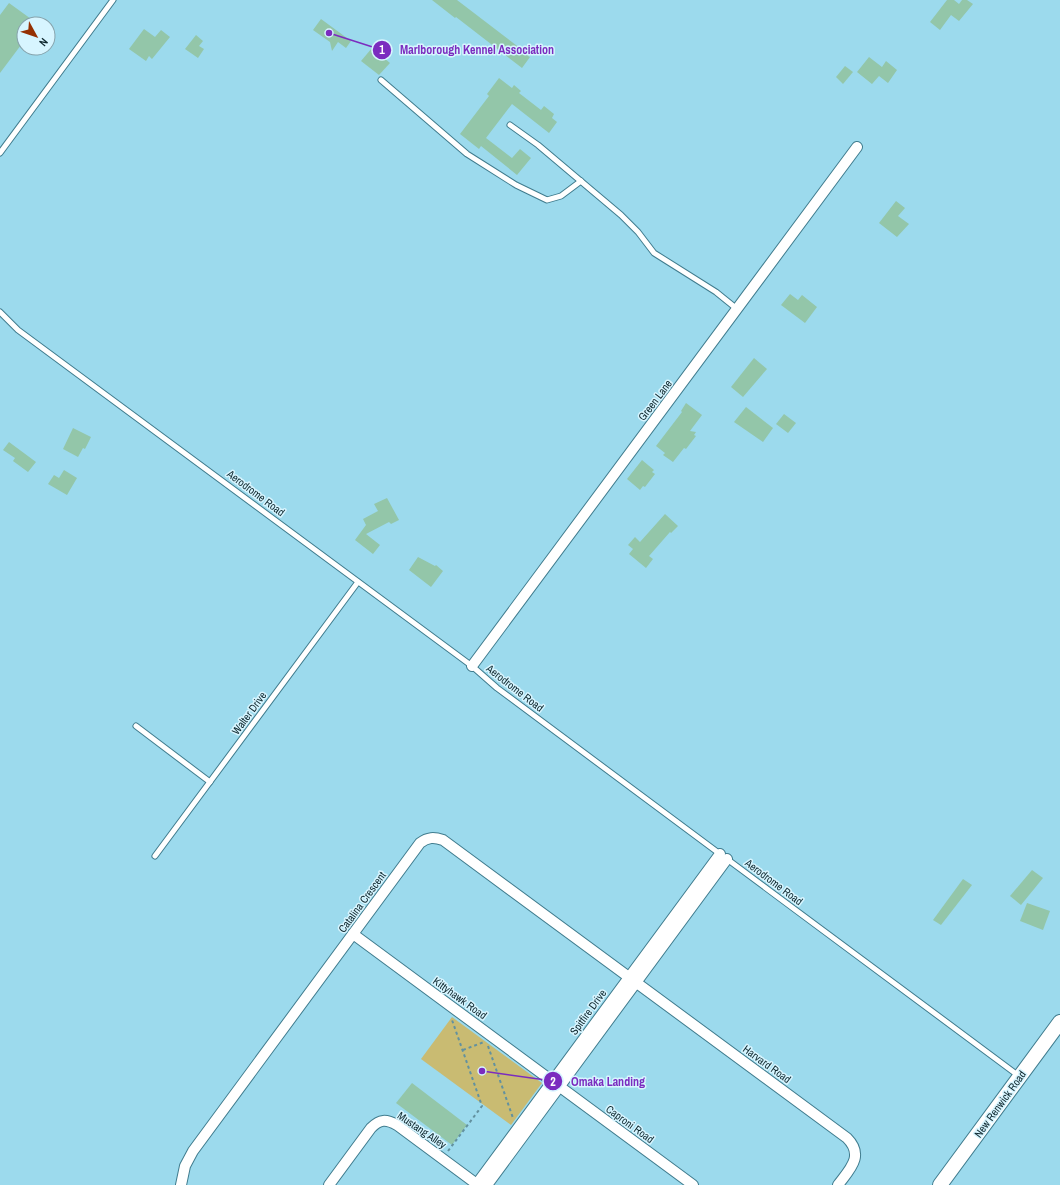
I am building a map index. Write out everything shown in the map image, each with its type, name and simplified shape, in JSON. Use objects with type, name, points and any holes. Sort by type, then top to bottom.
[{"type":"street","name":"Green Lane","points":[[472,666],[857,147]]},
{"type":"street","name":"Catalina Crescent","points":[[181,1185],[185,1166],[193,1151],[420,842],[426,839],[431,837],[443,840],[632,980]]},
{"type":"street","name":"Spitfire Drive","points":[[487,1185],[556,1084],[724,857]]},
{"type":"street","name":"Kittyhawk Road","points":[[353,934],[556,1084]]},
{"type":"street","name":"Harvard Road","points":[[632,980],[847,1138],[855,1149],[855,1156],[853,1165],[838,1185]]},
{"type":"street","name":"New Renwick Road","points":[[940,1185],[1060,1022]]},
{"type":"street","name":"Spitfire Drive","points":[[477,1185],[556,1084]]},
{"type":"street","name":"Caproni Road","points":[[556,1084],[693,1185]]},
{"type":"street","name":"Mustang Alley","points":[[329,1185],[371,1128],[379,1121],[383,1120],[397,1125],[477,1185]]},
{"type":"lane","points":[[0,153],[113,0]]},
{"type":"lane","points":[[381,80],[467,154],[522,188],[547,200],[560,196],[581,181]]},
{"type":"lane","points":[[510,125],[538,145],[621,215],[638,232],[654,253],[716,292],[737,309]]},
{"type":"lane","name":"Aerodrome Road","points":[[0,312],[18,330],[472,666],[497,688],[1020,1076]]},
{"type":"lane","name":"Walter Drive","points":[[155,856],[358,582]]},
{"type":"lane","points":[[136,726],[210,782]]},
{"type":"path","points":[[446,1154],[482,1106],[451,1017]]},
{"type":"path","points":[[462,1050],[486,1043],[513,1119]]},
{"type":"shaded area","points":[[452,1017],[542,1083],[511,1125],[421,1059]]},
{"type":"building","points":[[432,0],[457,0],[530,57],[522,68]]},
{"type":"building","points":[[947,0],[954,0],[959,4],[962,0],[967,0],[973,4],[959,21],[951,15],[940,30],[930,22]]},
{"type":"building","points":[[9,3],[27,16],[16,16],[16,52],[0,73],[0,15]]},
{"type":"building","points":[[321,19],[351,41],[346,48],[338,42],[332,51],[330,42],[313,30]]},
{"type":"building","points":[[144,29],[155,37],[161,30],[170,37],[152,59],[149,56],[146,61],[129,49]]},
{"type":"building","points":[[196,35],[203,41],[199,46],[204,49],[198,58],[185,49]]},
{"type":"building","points":[[372,48],[390,63],[379,75],[361,61]]},
{"type":"building","points":[[869,57],[882,67],[886,61],[897,70],[888,83],[879,76],[872,84],[857,72]]},
{"type":"building","points":[[845,66],[853,72],[843,84],[836,77]]},
{"type":"building","points":[[499,78],[512,88],[514,85],[521,91],[519,93],[541,110],[544,106],[554,114],[552,118],[557,122],[549,133],[512,104],[486,138],[512,158],[520,149],[531,158],[517,175],[481,146],[479,149],[460,134],[489,96],[487,94]]},
{"type":"building","points":[[896,201],[905,208],[898,216],[909,224],[897,237],[879,223]]},
{"type":"building","points":[[790,294],[798,300],[802,295],[817,307],[805,323],[781,305]]},
{"type":"building","points":[[754,358],[767,369],[743,397],[731,387]]},
{"type":"building","points":[[686,403],[702,415],[690,431],[696,432],[694,435],[696,436],[673,462],[663,455],[665,453],[656,446],[682,412],[681,411]]},
{"type":"building","points":[[746,407],[773,428],[763,442],[734,422]]},
{"type":"building","points":[[784,414],[796,423],[788,433],[776,424]]},
{"type":"building","points":[[73,428],[91,437],[85,449],[83,448],[78,457],[63,449]]},
{"type":"building","points":[[9,442],[36,462],[28,472],[13,461],[15,458],[3,450]]},
{"type":"building","points":[[642,460],[654,470],[652,472],[655,474],[645,487],[643,486],[640,490],[627,479]]},
{"type":"building","points":[[64,470],[77,478],[67,495],[48,484],[54,475],[59,478]]},
{"type":"building","points":[[387,498],[399,520],[391,524],[389,522],[366,534],[380,545],[373,554],[355,540],[366,525],[363,519],[378,511],[374,504]]},
{"type":"building","points":[[665,514],[678,526],[671,533],[670,532],[649,556],[653,559],[646,568],[629,554],[633,549],[628,545],[635,537],[640,542]]},
{"type":"building","points":[[418,557],[435,566],[436,565],[443,571],[431,587],[409,570]]},
{"type":"building","points":[[1032,870],[1043,878],[1021,905],[1010,896]]},
{"type":"building","points":[[963,879],[972,885],[941,925],[933,920]]},
{"type":"building","points":[[1027,903],[1050,911],[1043,930],[1020,921]]},
{"type":"building","points":[[412,1083],[467,1125],[452,1145],[396,1103]]},
{"type":"place","name":"Marlborough Kennel Association","points":[[329,33]]},
{"type":"place","name":"Omaka Landing","points":[[482,1071]]}]
